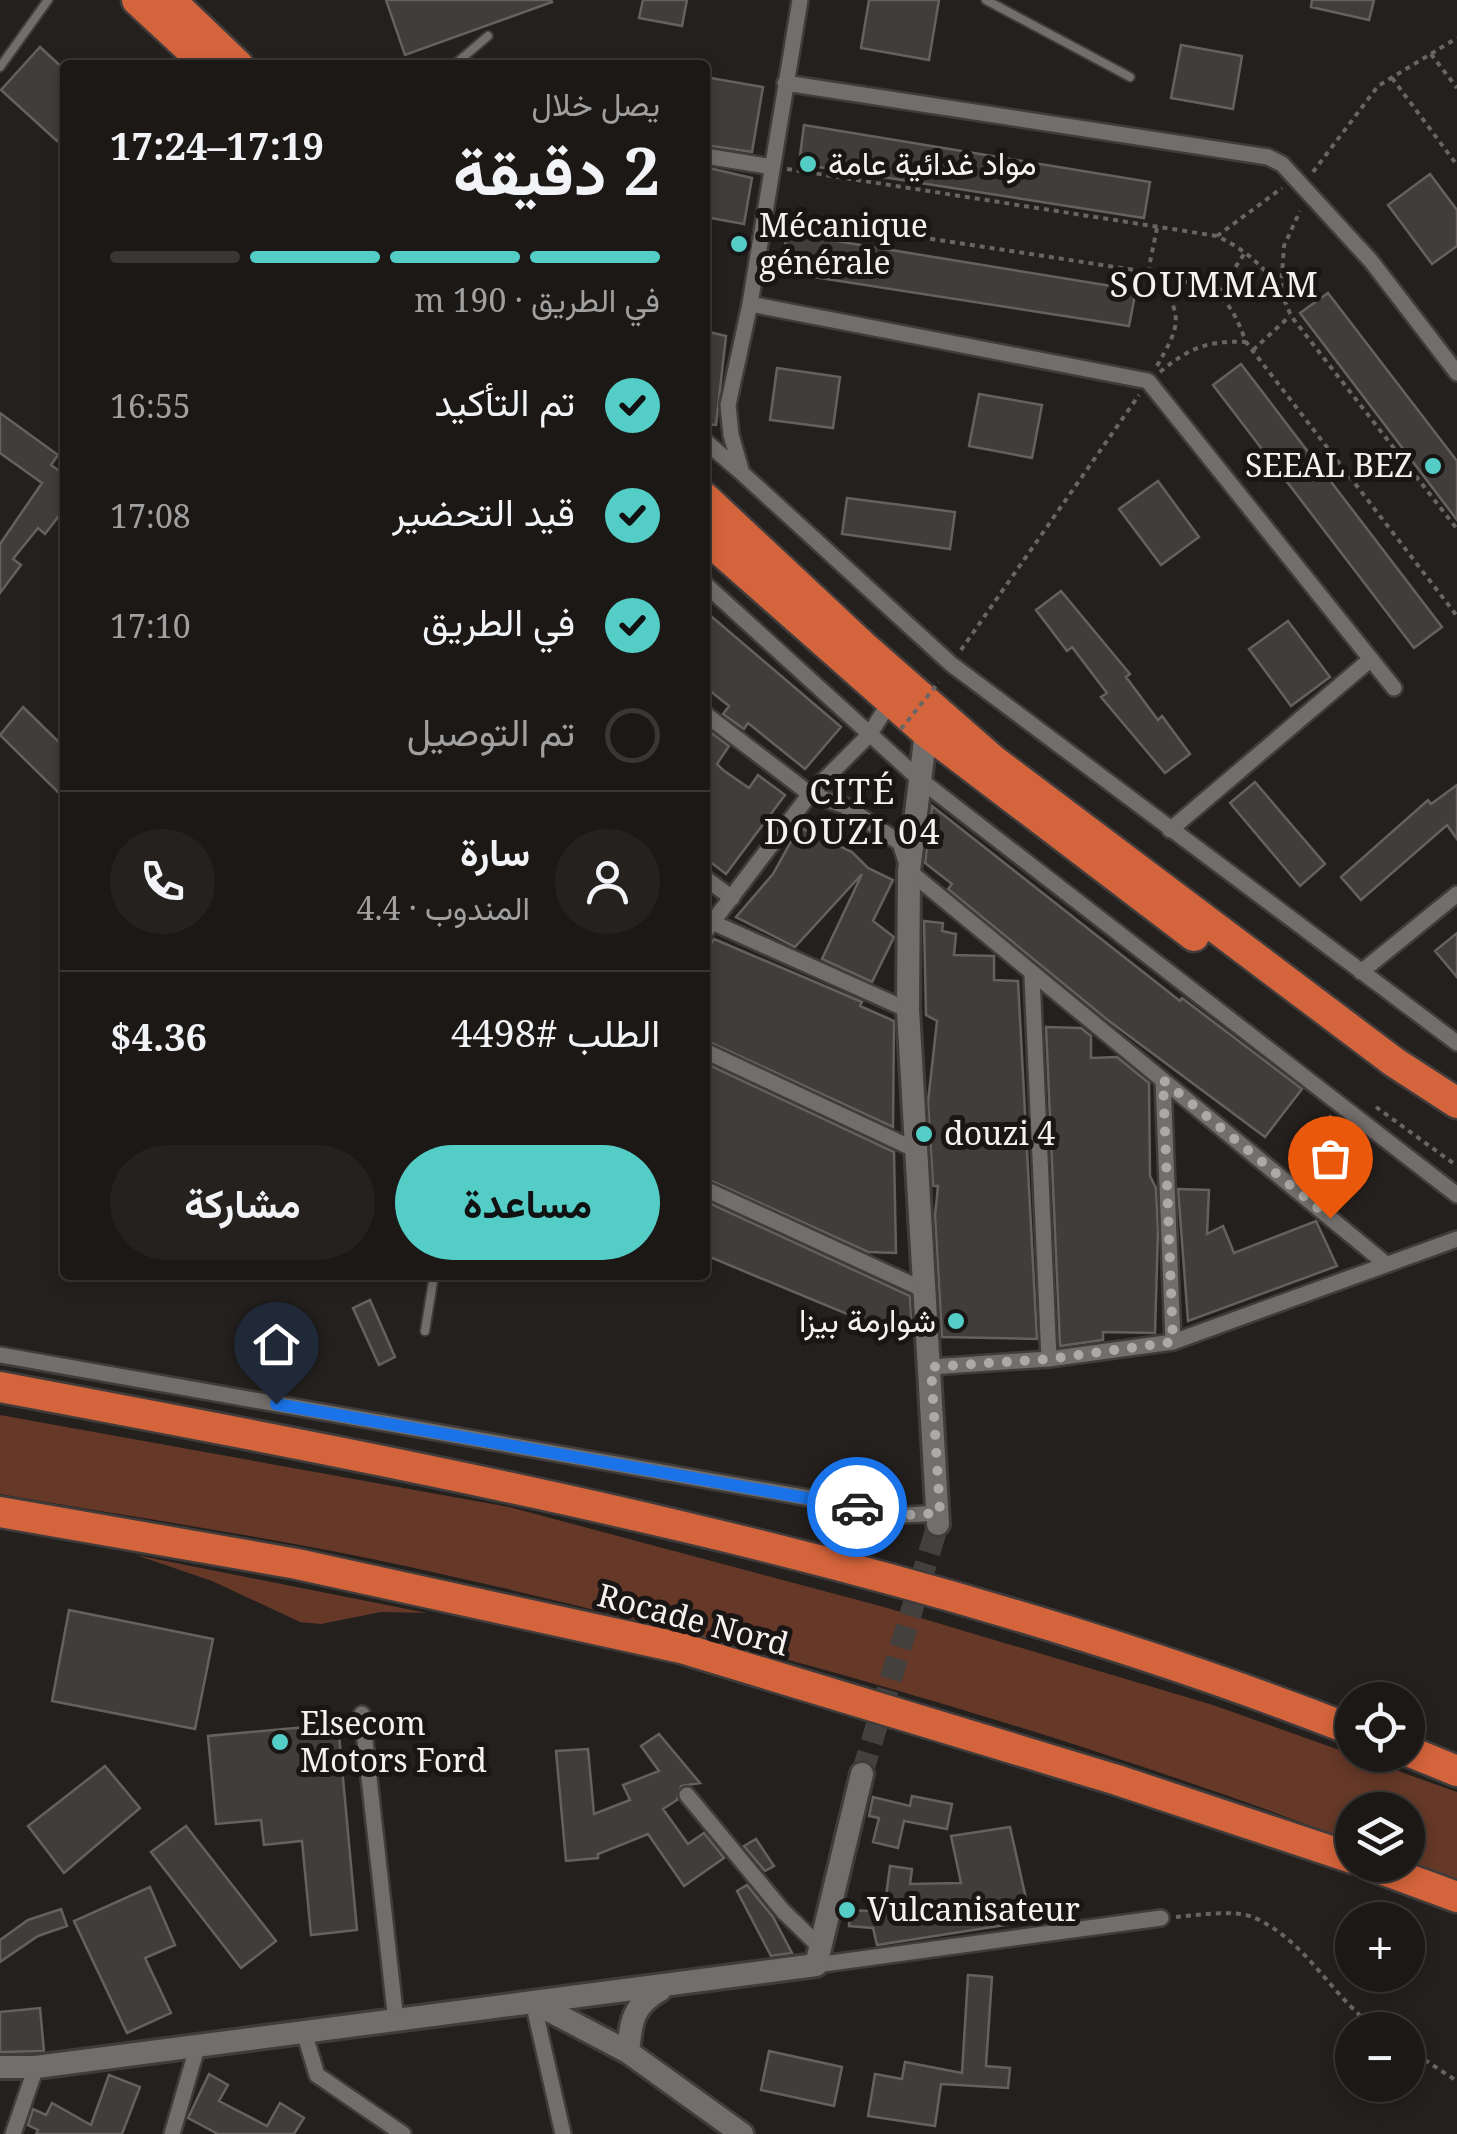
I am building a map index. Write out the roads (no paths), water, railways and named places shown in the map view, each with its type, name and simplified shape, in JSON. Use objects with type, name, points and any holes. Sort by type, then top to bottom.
[{"type":"highway","points":[[138,0],[202,60]]},
{"type":"highway","points":[[170,0],[233,60]]},
{"type":"highway","points":[[710,503],[862,646],[994,760],[1394,1062],[1457,1103]]},
{"type":"highway","points":[[710,542],[906,721],[1145,902],[1457,1122]]},
{"type":"highway","points":[[0,1387],[400,1462],[610,1507],[1059,1630],[1335,1724]]},
{"type":"highway","name":"Rocade Nord","points":[[0,1512],[297,1564],[682,1648],[1118,1780],[1335,1852]]},
{"type":"highway","points":[[1425,1759],[1457,1771]]},
{"type":"highway","points":[[1416,1882],[1457,1897]]},
{"type":"street","points":[[742,473],[730,435],[728,404],[750,304],[800,0]]},
{"type":"street","points":[[785,83],[1198,143],[1268,157],[1282,164],[1298,190],[1372,261],[1457,373]]},
{"type":"street","points":[[710,157],[772,167]]},
{"type":"street","points":[[750,304],[1148,381],[1394,688]]},
{"type":"street","points":[[710,445],[951,664],[1457,1043]]},
{"type":"street","points":[[710,589],[918,778],[1457,1195]]},
{"type":"street","points":[[1170,830],[1371,659]]},
{"type":"street","points":[[710,718],[810,794],[845,806],[900,843],[909,872],[1386,1264]]},
{"type":"street","points":[[0,1354],[939,1518],[931,1367],[922,1289],[908,1010],[909,872],[918,778],[906,721],[869,735],[810,794],[710,928],[908,1010]]},
{"type":"street","points":[[710,882],[732,898]]},
{"type":"street","points":[[1361,972],[1457,894]]},
{"type":"street","points":[[1032,976],[1049,1359]]},
{"type":"street","points":[[710,1053],[918,1151]]},
{"type":"street","points":[[1163,1080],[1173,1342]]},
{"type":"street","points":[[710,1191],[922,1289]]},
{"type":"street","points":[[931,1367],[1049,1359],[1173,1342],[1457,1240]]},
{"type":"street","points":[[362,1714],[396,2021]]},
{"type":"street","points":[[818,1956],[862,1774]]},
{"type":"street","points":[[687,1795],[818,1956]]},
{"type":"street","points":[[0,2067],[36,2068],[197,2048],[666,1986],[818,1956],[1162,1918]]},
{"type":"street","points":[[628,2052],[632,2016],[640,2001],[666,1986]]},
{"type":"street","points":[[533,2002],[628,2052],[742,2134]]},
{"type":"street","points":[[533,2002],[563,2134]]},
{"type":"street","points":[[304,2032],[317,2075],[403,2134]]},
{"type":"street","points":[[172,2134],[197,2048]]},
{"type":"street","points":[[12,2134],[36,2068]]},
{"type":"lane","points":[[0,67],[48,0]]},
{"type":"lane","points":[[986,0],[1130,77]]},
{"type":"lane","points":[[460,60],[488,36]]},
{"type":"lane","points":[[425,1331],[433,1280]]},
{"type":"tunnel","points":[[862,1774],[938,1524]]},
{"type":"place","name":"مواد غدائية عامة","points":[[808,164]]},
{"type":"place","name":"Mécanique générale","points":[[739,244]]},
{"type":"place","name":"SEEAL BEZ","points":[[1433,466]]},
{"type":"place","name":"douzi 4","points":[[924,1134]]},
{"type":"place","name":"شوارمة بيزا","points":[[956,1321]]},
{"type":"place","name":"Elsecom Motors Ford","points":[[280,1742]]},
{"type":"place","name":"Vulcanisateur","points":[[847,1910]]},
{"type":"district","name":"SOUMMAM","points":[[1215,285]]},
{"type":"district","name":"CITÉ DOUZI 04","points":[[853,812]]}]
